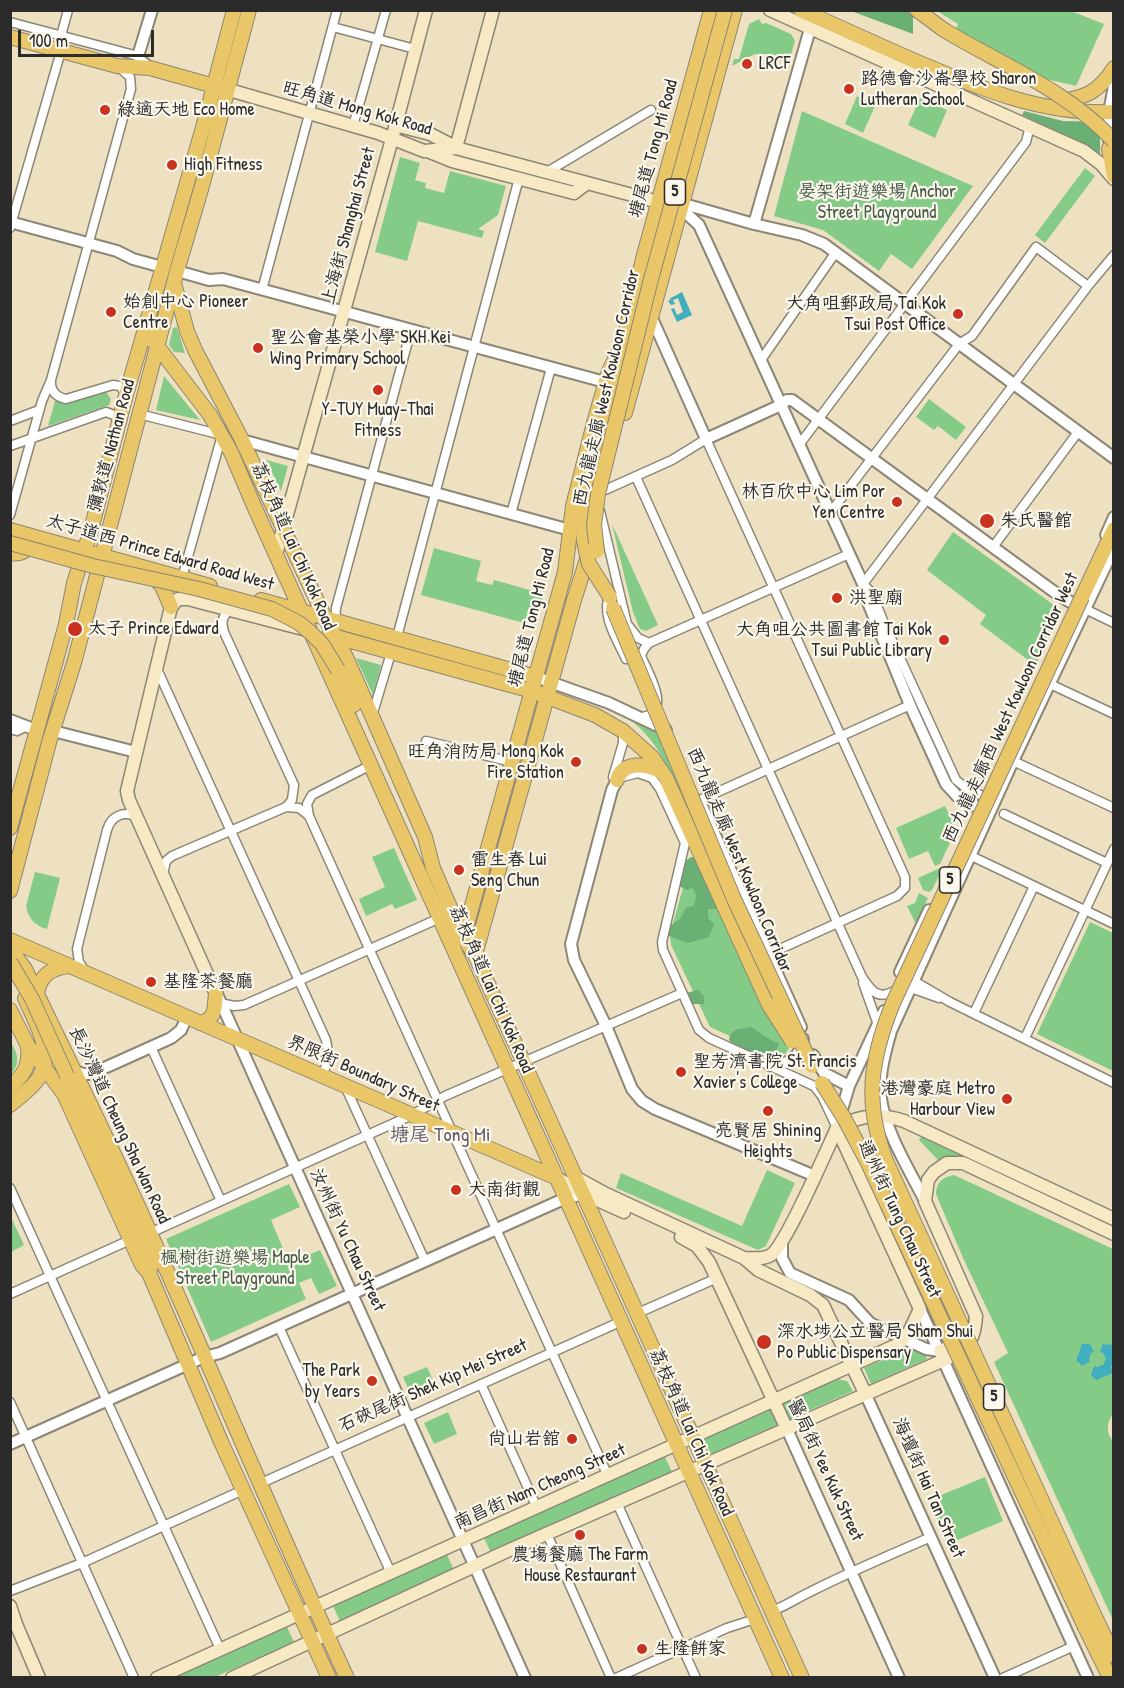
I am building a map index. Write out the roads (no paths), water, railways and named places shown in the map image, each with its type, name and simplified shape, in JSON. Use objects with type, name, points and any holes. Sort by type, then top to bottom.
[{"type":"main road","name":"彌敦道 Nathan Road","points":[[10,891],[53,731],[94,553],[126,395],[234,10]]},
{"type":"main road","name":"彌敦道 Nathan Road","points":[[10,828],[31,729],[66,624],[70,597],[94,553],[140,414],[249,10]]},
{"type":"main road","name":"上海街 Shanghai Street","points":[[276,554],[426,10]]},
{"type":"main road","points":[[396,124],[430,134],[456,148],[493,10]]},
{"type":"main road","name":"塘尾道 Tong Mi Road","points":[[456,957],[565,572],[573,506],[623,343],[656,201],[711,10]]},
{"type":"main road","name":"西九龍走廊 West Kowloon Corridor","points":[[725,10],[653,272],[598,494],[595,515],[598,560],[627,643],[734,899],[812,1066],[869,1165],[1110,1677]]},
{"type":"main road","name":"塘尾道 Tong Mi Road","points":[[475,955],[592,543],[680,207],[735,10]]},
{"type":"main road","points":[[770,10],[1084,151],[1101,164],[1113,178]]},
{"type":"main road","points":[[917,10],[944,30],[1058,94],[1089,117],[1112,143],[1113,178]]},
{"type":"main road","points":[[805,12],[971,85],[1015,100],[1078,112],[1111,112]]},
{"type":"main road","points":[[61,36],[61,51]]},
{"type":"main road","name":"旺角道 Mong Kok Road","points":[[10,37],[117,66],[150,68],[353,126],[424,151],[456,148],[656,201]]},
{"type":"main road","points":[[1042,105],[1082,98],[1104,83],[1113,68]]},
{"type":"main road","points":[[424,151],[452,161],[574,193],[587,183]]},
{"type":"main road","name":"荔枝角道 Lai Chi Kok Road","points":[[176,277],[187,331],[195,350],[243,441],[283,530],[330,618],[334,636],[346,657],[425,837],[433,868],[463,937],[475,955],[802,1677]]},
{"type":"main road","name":"荔枝角道 Lai Chi Kok Road","points":[[145,330],[210,415],[222,435],[782,1677]]},
{"type":"main road","points":[[610,383],[587,488],[582,538],[589,564],[610,597]]},
{"type":"main road","name":"西九龍走廊西 West Kowloon Corridor West","points":[[1113,529],[893,1003],[874,1060],[872,1106],[877,1134],[891,1173],[1113,1656]]},
{"type":"main road","name":"太子道西 Prince Edward Road West","points":[[10,530],[536,677]]},
{"type":"main road","points":[[10,553],[21,554],[27,550],[32,536]]},
{"type":"main road","name":"荔枝角道 Lai Chi Kok Road","points":[[10,543],[93,566],[248,602],[272,609],[299,623],[322,644],[338,670],[414,841],[433,868]]},
{"type":"main road","points":[[141,566],[162,586],[171,607]]},
{"type":"main road","name":"太子道西 Prince Edward Road West","points":[[171,607],[183,598],[334,636],[547,696],[595,715],[623,730],[644,747],[663,779],[769,1005],[787,1035],[812,1066]]},
{"type":"main road","name":"汝州街 Yu Chau Street","points":[[171,607],[127,791],[136,816],[218,998]]},
{"type":"main road","points":[[333,683],[331,653],[334,636]]},
{"type":"main road","points":[[615,785],[623,770],[635,765],[649,765],[663,779]]},
{"type":"main road","points":[[11,940],[14,960],[150,1267]]},
{"type":"main road","name":"界限街 Boundary Street","points":[[11,940],[557,1178],[584,1194],[690,1241],[706,1256],[717,1278]]},
{"type":"main road","name":"長沙灣道 Cheung Sha Wan Road","points":[[14,960],[37,994],[75,1071],[150,1233],[259,1484],[347,1677]]},
{"type":"main road","name":"長沙灣道 Cheung Sha Wan Road","points":[[14,960],[22,992],[44,1044],[44,1067]]},
{"type":"main road","points":[[37,994],[42,979],[47,973],[53,969],[69,966]]},
{"type":"main road","points":[[200,1023],[214,1014],[218,998]]},
{"type":"main road","name":"長沙灣道 Cheung Sha Wan Road","points":[[10,1010],[28,1046],[64,1094],[142,1265],[150,1267],[188,1364],[243,1490],[329,1677]]},
{"type":"main road","points":[[10,1087],[28,1066],[28,1046]]},
{"type":"main road","points":[[10,1105],[33,1085],[44,1067]]},
{"type":"main road","points":[[575,1177],[606,1194],[744,1258],[776,1257],[837,1128],[867,1116],[886,1116],[904,1121],[1113,1220]]},
{"type":"main road","name":"通州街 Tung Chau Street","points":[[837,1128],[920,1309]]},
{"type":"main road","points":[[233,1677],[475,1566],[865,1393],[942,1356],[973,1335],[976,1316],[925,1201],[928,1180],[934,1172],[947,1163],[963,1163],[1113,1234]]},
{"type":"main road","name":"海壇街 Hai Tan Street","points":[[744,1258],[758,1270],[818,1300],[829,1313],[865,1393]]},
{"type":"main road","name":"醫局街 Yee Kuk Street","points":[[717,1278],[786,1427]]},
{"type":"main road","name":"南昌街 Nam Cheong Street","points":[[157,1677],[894,1348],[904,1338],[920,1309]]},
{"type":"main road","points":[[10,1606],[13,1622],[39,1677]]},
{"type":"main road","points":[[1085,1627],[1102,1677]]},
{"type":"street","points":[[61,36],[68,10]]},
{"type":"street","points":[[10,22],[138,56],[152,10]]},
{"type":"street","points":[[262,290],[337,10]]},
{"type":"street","points":[[353,126],[386,10]]},
{"type":"street","points":[[333,27],[415,49]]},
{"type":"street","points":[[754,224],[810,29]]},
{"type":"street","points":[[61,51],[11,224],[88,243],[162,267]]},
{"type":"street","name":"旺角道 Mong Kok Road","points":[[138,56],[141,62],[150,68]]},
{"type":"street","points":[[10,515],[39,410],[51,380],[131,89],[127,72],[117,66]]},
{"type":"street","points":[[1112,143],[1113,87]]},
{"type":"street","points":[[547,172],[651,110]]},
{"type":"street","points":[[799,445],[1026,142],[1029,130],[1026,124]]},
{"type":"street","points":[[397,637],[519,178]]},
{"type":"street","points":[[656,201],[802,235],[824,244],[1113,458]]},
{"type":"street","points":[[680,207],[699,225],[849,554],[910,705],[951,791],[980,808]]},
{"type":"street","points":[[830,513],[959,344],[972,336],[1036,247],[1088,286]]},
{"type":"street","points":[[761,360],[836,252]]},
{"type":"street","points":[[862,584],[1113,255]]},
{"type":"street","points":[[176,277],[223,279],[610,383]]},
{"type":"street","points":[[651,316],[906,881],[905,888],[897,896],[769,954]]},
{"type":"street","points":[[330,618],[336,608],[411,330]]},
{"type":"street","points":[[512,514],[551,368]]},
{"type":"street","points":[[51,380],[53,392],[66,399],[113,385],[120,386],[126,395]]},
{"type":"street","points":[[605,490],[672,460],[706,439],[781,405],[787,400],[792,400],[1053,591],[1113,623]]},
{"type":"street","points":[[10,421],[39,410]]},
{"type":"street","points":[[10,446],[106,412],[114,415],[119,423]]},
{"type":"street","points":[[140,414],[222,435],[182,578]]},
{"type":"street","points":[[993,547],[1078,432]]},
{"type":"street","points":[[243,441],[570,530]]},
{"type":"street","points":[[636,477],[869,989],[875,994],[883,995],[903,978],[1113,1083]]},
{"type":"street","points":[[600,511],[630,629],[638,638],[649,643]]},
{"type":"street","points":[[925,1201],[886,1116],[880,1089],[886,1049],[891,1031],[1050,684],[1113,517]]},
{"type":"street","points":[[837,1128],[849,1086],[923,922],[1080,607],[1113,548]]},
{"type":"street","points":[[642,717],[652,714],[658,704],[641,656],[649,643],[849,554]]},
{"type":"street","points":[[618,584],[609,595],[606,611],[626,659],[641,656]]},
{"type":"street","points":[[862,584],[872,592],[956,780],[966,788],[985,797]]},
{"type":"street","points":[[163,875],[166,861],[172,856],[286,807],[292,800],[294,785],[222,627],[223,616],[232,610]]},
{"type":"street","points":[[372,716],[391,653]]},
{"type":"street","points":[[157,669],[328,1046],[329,1058],[322,1076]]},
{"type":"street","name":"太子道西 Prince Edward Road West","points":[[536,677],[642,717]]},
{"type":"street","points":[[1050,684],[1113,714]]},
{"type":"street","points":[[700,800],[910,705]]},
{"type":"street","points":[[642,717],[670,733],[824,1073],[849,1086]]},
{"type":"street","points":[[10,720],[31,729]]},
{"type":"street","points":[[10,729],[17,731],[31,729]]},
{"type":"street","points":[[623,730],[623,742],[613,779],[615,785],[571,944],[574,960],[606,1026],[632,1089],[646,1104],[815,1176]]},
{"type":"street","points":[[53,731],[136,752]]},
{"type":"street","points":[[426,741],[512,762]]},
{"type":"street","points":[[1013,761],[1113,808]]},
{"type":"street","points":[[371,765],[312,795],[307,804],[309,816],[436,1101],[608,1476]]},
{"type":"street","name":"通州街 Tung Chau Street","points":[[663,779],[685,843],[662,942],[663,950],[696,1025],[704,1035],[801,1080],[819,1091],[837,1128]]},
{"type":"street","points":[[286,807],[299,808],[309,816]]},
{"type":"street","points":[[87,973],[79,962],[77,949],[106,830],[116,816],[129,813],[136,816]]},
{"type":"street","points":[[1004,814],[1107,863]]},
{"type":"street","points":[[1024,1038],[1113,849]]},
{"type":"street","points":[[959,851],[1113,924]]},
{"type":"street","points":[[974,1013],[1034,886]]},
{"type":"street","points":[[218,998],[234,1006],[244,1005],[440,918]]},
{"type":"street","points":[[862,977],[865,993],[878,1025]]},
{"type":"street","points":[[150,1233],[412,1115],[436,1101],[522,1062],[682,993]]},
{"type":"street","name":"汝州街 Yu Chau Street","points":[[218,998],[525,1677]]},
{"type":"street","points":[[75,1071],[91,1074],[151,1047],[177,1034],[187,1017]]},
{"type":"street","points":[[771,1066],[785,1064],[796,1057],[804,1033]]},
{"type":"street","points":[[151,1047],[221,1201]]},
{"type":"street","points":[[345,1086],[424,1261]]},
{"type":"street","points":[[10,1188],[220,1649]]},
{"type":"street","points":[[10,1444],[204,1356],[220,1353],[566,1198],[584,1194]]},
{"type":"street","points":[[10,1294],[130,1240]]},
{"type":"street","points":[[776,1257],[790,1273],[849,1299],[870,1323],[942,1356]]},
{"type":"street","points":[[638,1313],[717,1278]]},
{"type":"street","name":"通州街 Tung Chau Street","points":[[920,1309],[1088,1677]]},
{"type":"street","name":"石硤尾街 Shek Kip Mei Street","points":[[259,1484],[622,1321]]},
{"type":"street","points":[[279,1327],[391,1573]]},
{"type":"street","points":[[481,1384],[537,1508]]},
{"type":"street","name":"海壇街 Hai Tan Street","points":[[865,1393],[995,1677]]},
{"type":"street","points":[[10,1402],[134,1677]]},
{"type":"street","name":"醫局街 Yee Kuk Street","points":[[786,1427],[899,1677]]},
{"type":"street","points":[[10,1591],[82,1563],[243,1490]]},
{"type":"street","points":[[617,1503],[696,1677]]},
{"type":"street","points":[[547,1534],[614,1677],[755,1619]]},
{"type":"street","points":[[772,1611],[931,1537]]},
{"type":"street","points":[[1002,1677],[1074,1646]]},
{"type":"water","points":[[682,292],[692,315],[677,322],[671,309],[674,308],[677,315],[683,312],[678,298],[673,300],[675,304],[671,305],[668,301]]},
{"type":"water","points":[[1082,1344],[1090,1344],[1094,1352],[1091,1353],[1090,1362],[1081,1366],[1076,1361]]},
{"type":"water","points":[[1103,1344],[1111,1344],[1114,1356],[1111,1368],[1113,1373],[1096,1380],[1091,1375],[1094,1366],[1104,1364],[1106,1358],[1100,1352]]},
{"type":"place","name":"LRCF","points":[[747,64]]},
{"type":"place","name":"路德會沙崙學校 Sharon Lutheran School","points":[[849,89]]},
{"type":"place","name":"綠適天地 Eco Home","points":[[105,110]]},
{"type":"place","name":"High Fitness","points":[[172,165]]},
{"type":"place","name":"始創中心 Pioneer Centre","points":[[111,312]]},
{"type":"place","name":"大角咀郵政局 Tai Kok Tsui Post Office","points":[[958,314]]},
{"type":"place","name":"聖公會基榮小學 SKH Kei Wing Primary School","points":[[258,348]]},
{"type":"place","name":"Y-TUY Muay-Thai Fitness","points":[[378,390]]},
{"type":"place","name":"林百欣中心 Lim Por Yen Centre","points":[[897,502]]},
{"type":"place","name":"朱氏醫館","points":[[987,521]]},
{"type":"place","name":"洪聖廟","points":[[837,598]]},
{"type":"place","name":"太子 Prince Edward","points":[[75,629]]},
{"type":"place","name":"大角咀公共圖書館 Tai Kok Tsui Public Library","points":[[944,640]]},
{"type":"place","name":"旺角消防局 Mong Kok Fire Station","points":[[576,762]]},
{"type":"place","name":"雷生春 Lui Seng Chun","points":[[459,870]]},
{"type":"place","name":"基隆茶餐廳","points":[[151,982]]},
{"type":"place","name":"聖芳濟書院 St. Francis Xavier's College","points":[[681,1072]]},
{"type":"place","name":"港灣豪庭 Metro Harbour View","points":[[1007,1099]]},
{"type":"place","name":"亮賢居 Shining Heights","points":[[768,1111]]},
{"type":"place","name":"大南街觀","points":[[456,1190]]},
{"type":"place","name":"深水埗公立醫局 Sham Shui Po Public Dispensary","points":[[764,1342]]},
{"type":"place","name":"The Park by Years","points":[[372,1381]]},
{"type":"place","name":"尚山岩舘","points":[[572,1439]]},
{"type":"place","name":"農塲餐廳 The Farm House Restaurant","points":[[580,1535]]},
{"type":"place","name":"生隆餅家","points":[[642,1649]]},
{"type":"district","name":"塘尾 Tong Mi","points":[[440,1136]]},
{"type":"park label","name":"晏架街遊樂場 Anchor Street Playground","points":[[877,202]]},
{"type":"park label","name":"楓樹街遊樂場 Maple Street Playground","points":[[235,1268]]}]
